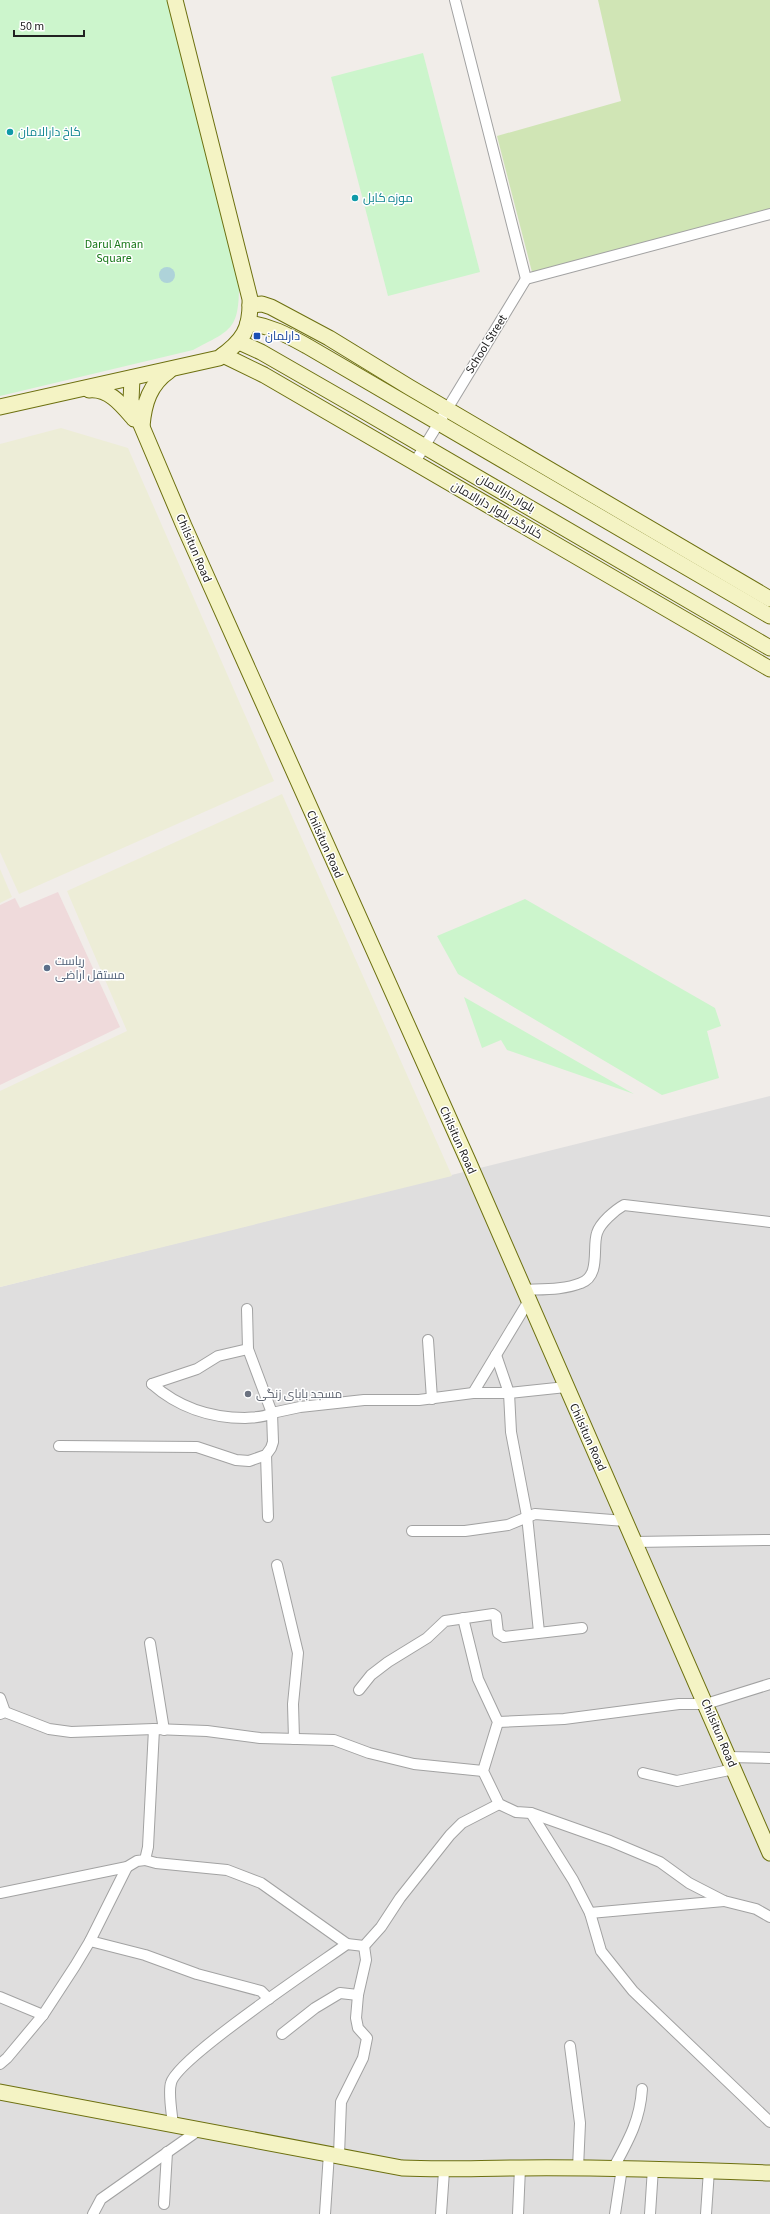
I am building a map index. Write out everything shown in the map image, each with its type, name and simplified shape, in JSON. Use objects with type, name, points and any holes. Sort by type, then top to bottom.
[{"type":"main road","points":[[0,407],[219,358],[239,342],[248,323],[250,305],[175,0]]},
{"type":"main road","points":[[250,305],[262,304],[294,318],[770,598]]},
{"type":"main road","points":[[248,323],[278,330],[438,424],[634,535],[770,616]]},
{"type":"main road","name":"بلوار دارالامان","points":[[239,342],[261,352],[770,648]]},
{"type":"main road","name":"کنارگذر بلوار دارالامان","points":[[223,355],[264,375],[770,669]]},
{"type":"main road","points":[[142,428],[144,408],[152,388],[160,378],[172,369]]},
{"type":"main road","name":"Chilsitun Road","points":[[132,378],[131,401],[142,428],[262,704],[469,1163],[770,1853]]},
{"type":"main road","points":[[72,391],[94,389],[106,393],[121,403],[142,428]]},
{"type":"main road","points":[[0,2092],[402,2168],[444,2170],[520,2168],[653,2168],[770,2173]]},
{"type":"street","points":[[456,0],[526,279],[770,214]]},
{"type":"street","name":"School Street","points":[[414,462],[526,279]]},
{"type":"street","points":[[473,1393],[496,1355],[526,1296],[583,1283],[594,1270],[597,1233],[616,1209],[624,1205],[770,1222]]},
{"type":"street","points":[[247,1310],[248,1349],[272,1413],[273,1442],[266,1455],[268,1517]]},
{"type":"street","points":[[428,1340],[432,1399]]},
{"type":"street","points":[[248,1349],[218,1356],[197,1369],[160,1383],[152,1384],[162,1393],[184,1406],[205,1413],[234,1418],[265,1417],[272,1413],[300,1407],[364,1400],[432,1399],[473,1393],[509,1393],[566,1387]]},
{"type":"street","points":[[496,1355],[509,1393],[511,1432],[527,1516],[539,1632]]},
{"type":"street","points":[[59,1446],[197,1447],[236,1460],[248,1461],[266,1455]]},
{"type":"street","points":[[412,1531],[465,1531],[508,1525],[535,1514],[625,1521]]},
{"type":"street","points":[[634,1542],[770,1540],[770,1536]]},
{"type":"street","points":[[277,1564],[298,1653],[293,1704],[294,1739]]},
{"type":"street","points":[[359,1690],[371,1675],[388,1662],[427,1638],[443,1622],[493,1614],[496,1616],[498,1633],[504,1637],[582,1628]]},
{"type":"street","points":[[463,1618],[478,1679],[498,1722],[483,1771],[499,1804],[516,1812],[531,1814],[610,1841],[660,1862],[689,1883],[724,1901],[756,1909],[770,1917]]},
{"type":"street","points":[[145,1860],[148,1847],[159,1730],[150,1643]]},
{"type":"street","points":[[498,1722],[564,1720],[679,1704],[706,1704],[770,1684]]},
{"type":"street","points":[[0,1698],[3,1713],[49,1729],[71,1732],[159,1730],[294,1739],[334,1740],[369,1753],[414,1764],[483,1771]]},
{"type":"street","points":[[643,1773],[677,1781],[731,1763],[770,1758]]},
{"type":"street","points":[[325,2214],[342,2102],[362,2058],[367,2038],[358,2028],[356,2018],[358,1995],[366,1960],[364,1946],[381,1927],[400,1898],[462,1823],[499,1804]]},
{"type":"street","points":[[531,1814],[573,1880],[590,1913],[601,1951],[632,1991],[770,2122]]},
{"type":"street","points":[[0,1893],[127,1867],[137,1861],[145,1860],[156,1863],[227,1870],[261,1884],[347,1944],[364,1946]]},
{"type":"street","points":[[0,2064],[43,2016],[90,1941],[127,1867]]},
{"type":"street","points":[[590,1913],[724,1901]]},
{"type":"street","points":[[90,1941],[145,1955],[197,1974],[261,1991],[269,1999]]},
{"type":"street","points":[[172,2125],[171,2083],[175,2075],[210,2043],[347,1944]]},
{"type":"street","points":[[282,2034],[315,2008],[340,1993],[358,1995]]},
{"type":"street","points":[[0,1997],[43,2016]]},
{"type":"street","points":[[570,2046],[580,2124],[578,2168]]},
{"type":"street","points":[[615,2214],[618,2169],[641,2110],[642,2089]]},
{"type":"street","points":[[93,2214],[101,2199],[199,2130]]},
{"type":"street","points":[[164,2204],[167,2152]]},
{"type":"street","points":[[518,2214],[520,2168]]},
{"type":"street","points":[[650,2214],[653,2168]]},
{"type":"street","points":[[441,2214],[444,2170]]},
{"type":"street","points":[[706,2214],[709,2170]]},
{"type":"shaded area","name":"ریاست مستقل اراضی","points":[[58,892],[120,1027],[0,1085],[0,905],[15,898],[20,908]]},
{"type":"shaded area","points":[[770,1096],[770,2214],[0,2214],[0,1287]]},
{"type":"green space","name":"Darul Aman Square","points":[[0,0],[170,0],[185,52],[239,285],[237,311],[230,327],[224,333],[193,350],[0,396]]},
{"type":"green space","points":[[598,0],[770,0],[770,215],[532,272],[497,136],[621,101]]},
{"type":"green space","points":[[423,53],[480,272],[388,296],[331,77]]},
{"type":"green space","points":[[61,428],[128,448],[274,781],[19,894],[0,852],[0,444]]},
{"type":"green space","points":[[282,794],[452,1176],[0,1287],[0,1091],[127,1031],[67,891]]},
{"type":"green space","points":[[0,869],[12,897],[0,903]]},
{"type":"green space","points":[[525,899],[715,1008],[721,1026],[707,1031],[719,1078],[662,1095],[458,974],[437,936]]},
{"type":"green space","points":[[464,997],[634,1094],[507,1050],[501,1040],[482,1048]]},
{"type":"water","points":[[167,267],[173,269],[175,275],[173,281],[167,283],[161,281],[159,275],[161,269]]},
{"type":"place","name":"کاخ دارالامان","points":[[10,132]]},
{"type":"place","name":"موزه کابل","points":[[355,198]]},
{"type":"place","name":"دارلمان","points":[[257,336]]},
{"type":"place","name":"ریاست مستقل اراضی","points":[[47,968]]},
{"type":"place","name":"مسجد بابای زنگی","points":[[248,1394]]}]
